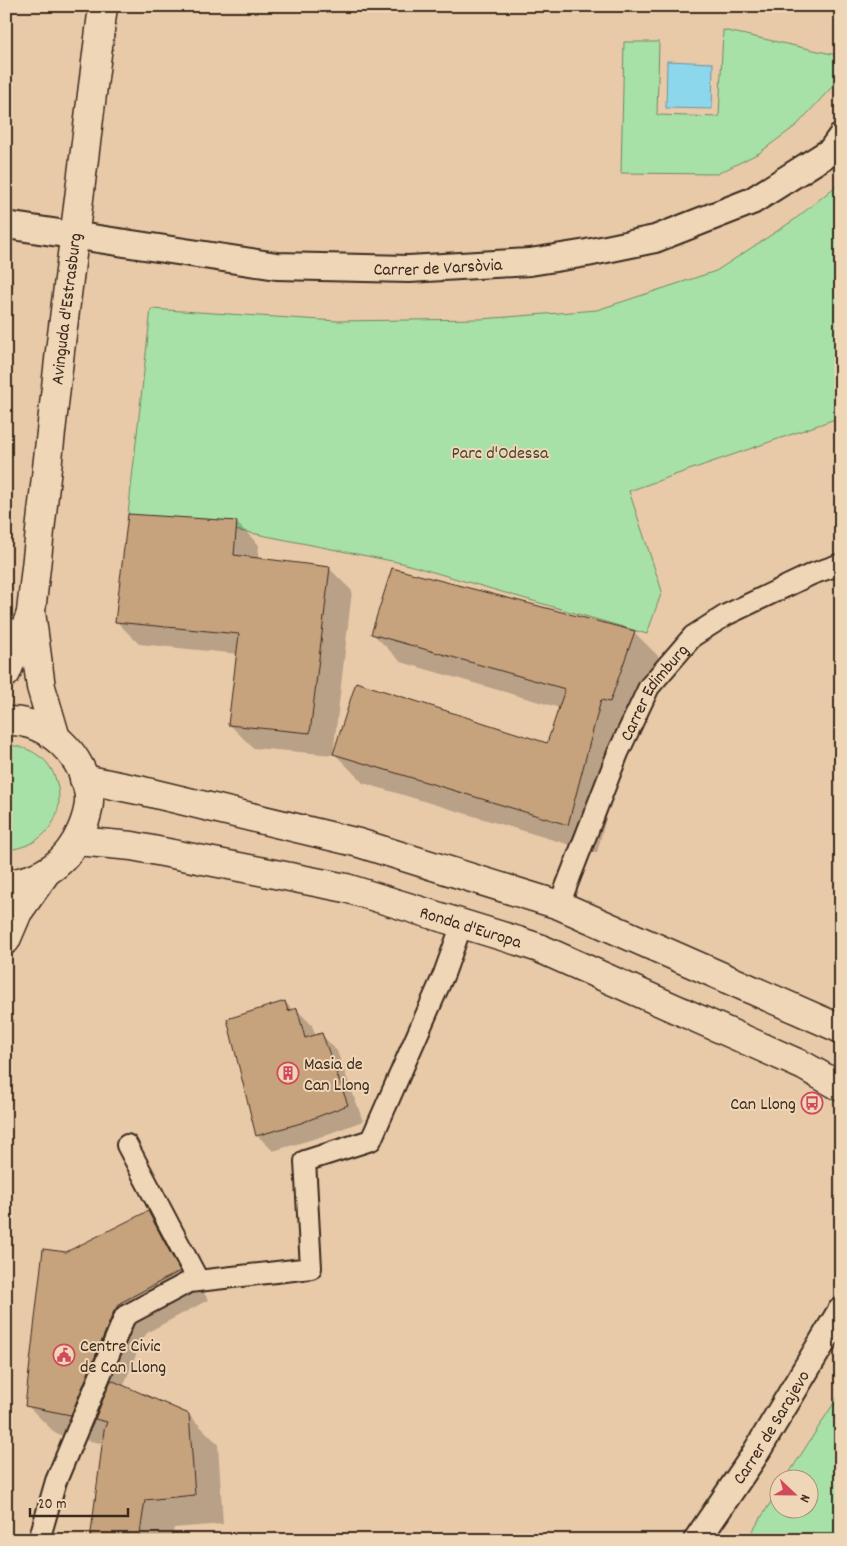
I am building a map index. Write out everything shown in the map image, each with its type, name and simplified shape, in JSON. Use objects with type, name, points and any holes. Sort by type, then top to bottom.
[{"type":"street","name":"Avinguda d'Estrasburg","points":[[56,738],[42,687],[31,612],[59,361],[103,6]]},
{"type":"street","name":"Carrer de Varsòvia","points":[[6,225],[276,266],[409,269],[530,262],[655,239],[752,201],[831,151],[841,137]]},
{"type":"street","name":"Carrer Edimburg","points":[[560,905],[618,753],[649,687],[693,636],[726,615],[812,574],[841,564]]},
{"type":"street","name":"Avinguda d'Estrasburg","points":[[6,673],[31,612]]},
{"type":"street","points":[[6,721],[15,721],[43,729],[63,742],[77,762],[89,797],[88,816],[77,841],[63,860],[45,874],[18,912],[6,940]]},
{"type":"street","points":[[84,779],[143,791],[360,843],[560,905],[841,1029]]},
{"type":"street","name":"Ronda d'Europa","points":[[77,841],[132,846],[346,888],[539,948],[804,1066],[841,1087]]},
{"type":"street","points":[[6,884],[21,882],[45,874]]},
{"type":"street","points":[[39,1540],[56,1481],[125,1316],[189,1282],[311,1268],[305,1161],[371,1140],[444,974],[462,924]]},
{"type":"street","points":[[127,1145],[198,1280]]},
{"type":"street","name":"Carrer de Sarajevo","points":[[697,1540],[752,1459],[841,1311]]},
{"type":"green space","points":[[723,30],[841,56],[841,73],[830,89],[797,125],[759,153],[717,174],[621,173],[624,42],[659,42],[657,115],[719,117]]},
{"type":"green space","name":"Parc d'Odessa","points":[[841,182],[841,417],[629,491],[662,591],[647,634],[402,563],[246,532],[128,514],[151,309],[337,321],[481,319],[597,310],[716,271],[794,220]]},
{"type":"green space","points":[[6,276],[13,282],[6,348]]},
{"type":"green space","points":[[7,744],[31,751],[46,762],[55,777],[59,791],[59,804],[56,816],[42,836],[20,848],[6,850]]},
{"type":"green space","points":[[841,1392],[841,1540],[747,1540],[770,1503],[770,1518],[820,1518],[820,1468],[792,1468]]},
{"type":"water","points":[[667,61],[713,63],[712,109],[666,108]]},
{"type":"building","points":[[128,514],[237,521],[234,555],[330,567],[310,733],[228,725],[239,634],[115,622]]},
{"type":"building","points":[[392,568],[635,631],[610,702],[601,700],[568,825],[333,754],[356,682],[547,743],[565,689],[371,634]]},
{"type":"building","name":"Masia de Can Llong","points":[[285,1001],[288,1011],[297,1008],[305,1038],[322,1033],[348,1105],[301,1123],[256,1136],[227,1019]]},
{"type":"building","name":"Centre Civic de Can Llong","points":[[148,1211],[180,1271],[120,1303],[114,1311],[71,1415],[25,1406],[43,1249],[66,1252]]},
{"type":"building","points":[[111,1380],[189,1414],[195,1495],[145,1500],[139,1540],[90,1540],[104,1430],[107,1422],[95,1419]]},
{"type":"place","name":"Masia de Can Llong","points":[[288,1073]]},
{"type":"place","name":"Can Llong","points":[[812,1103]]},
{"type":"place","name":"Centre Civic de Can Llong","points":[[64,1355]]}]
